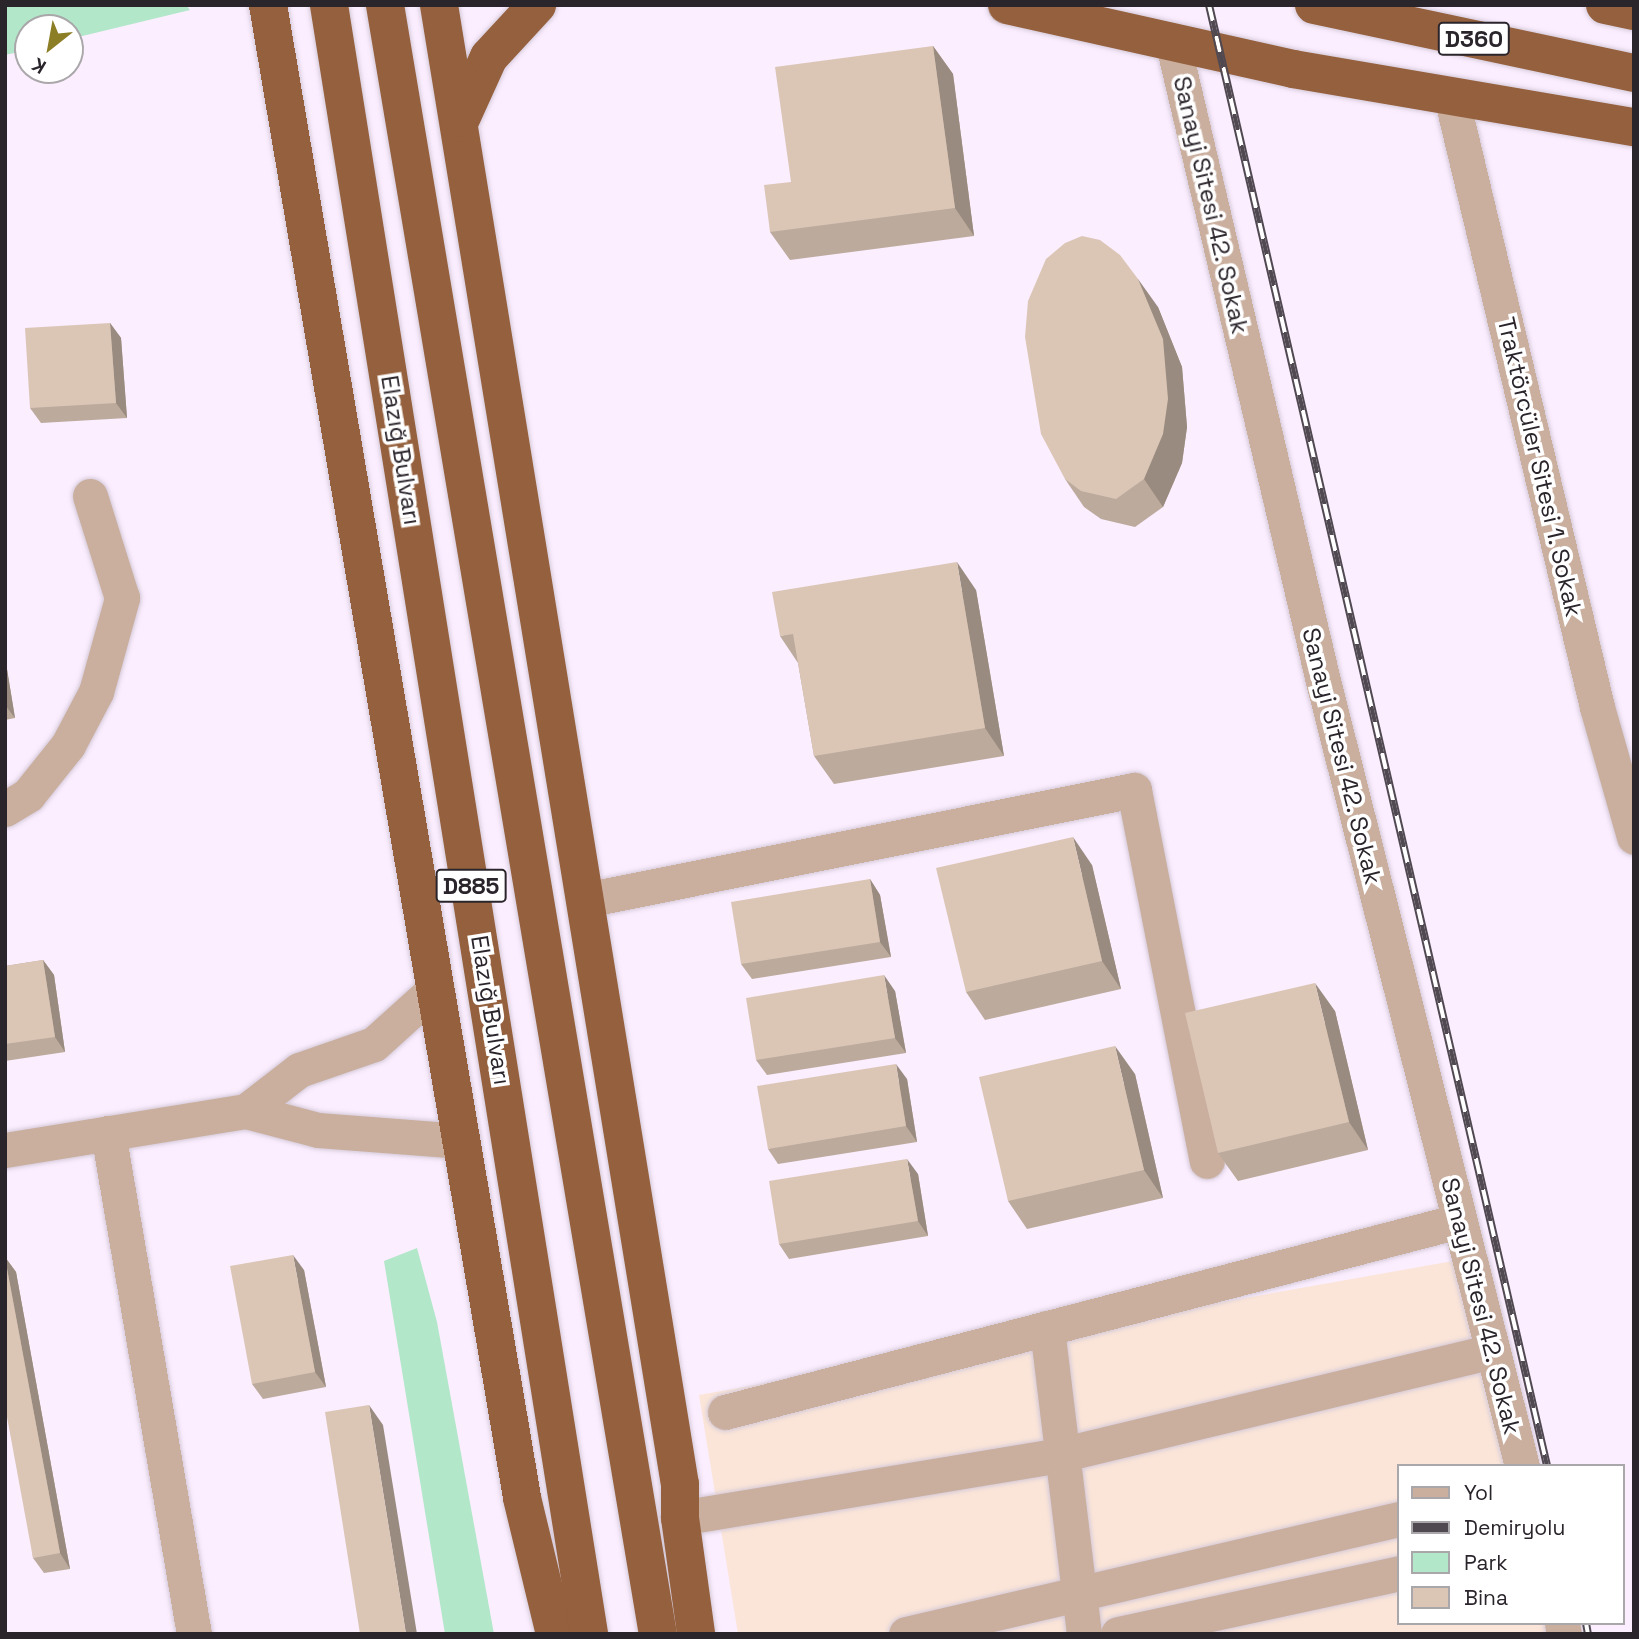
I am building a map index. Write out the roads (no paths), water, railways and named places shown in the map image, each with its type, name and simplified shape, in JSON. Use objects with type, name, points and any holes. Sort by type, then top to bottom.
[{"type":"highway","points":[[251,5],[276,42]]},
{"type":"highway","points":[[268,5],[522,1498],[555,1634]]},
{"type":"highway","name":"Elazığ Bulvarı","points":[[329,5],[589,1634]]},
{"type":"highway","name":"D885","points":[[385,5],[659,1634]]},
{"type":"highway","points":[[439,5],[680,1484],[680,1518],[697,1632]]},
{"type":"highway","points":[[460,123],[489,57],[537,5]]},
{"type":"highway","points":[[1007,5],[1173,44],[1634,127]]},
{"type":"highway","name":"D360","points":[[1314,5],[1634,73]]},
{"type":"highway","points":[[1605,5],[1634,11]]},
{"type":"street","name":"Sanayi Sitesi 42. Sokak","points":[[1173,44],[1322,677],[1521,1464]]},
{"type":"street","name":"Traktörcüler Sitesi 1. Sokak","points":[[1451,96],[1597,707],[1634,837]]},
{"type":"street","points":[[5,809],[28,795],[68,745],[96,692],[118,611],[121,598],[90,496]]},
{"type":"street","points":[[585,900],[1134,790],[1207,1161]]},
{"type":"street","points":[[246,1111],[299,1070],[374,1044],[436,988]]},
{"type":"street","points":[[5,1150],[246,1111],[318,1130],[462,1140]]},
{"type":"street","points":[[108,1133],[194,1634]]},
{"type":"street","points":[[725,1412],[1459,1221]]},
{"type":"street","points":[[1047,1328],[1060,1455],[1084,1634]]},
{"type":"street","points":[[680,1518],[1060,1455],[1493,1351]]},
{"type":"street","points":[[906,1634],[1398,1519]]},
{"type":"street","points":[[1118,1634],[1398,1573]]},
{"type":"railway","points":[[1209,5],[1547,1464]]},
{"type":"railway","points":[[1586,1625],[1588,1634]]}]
